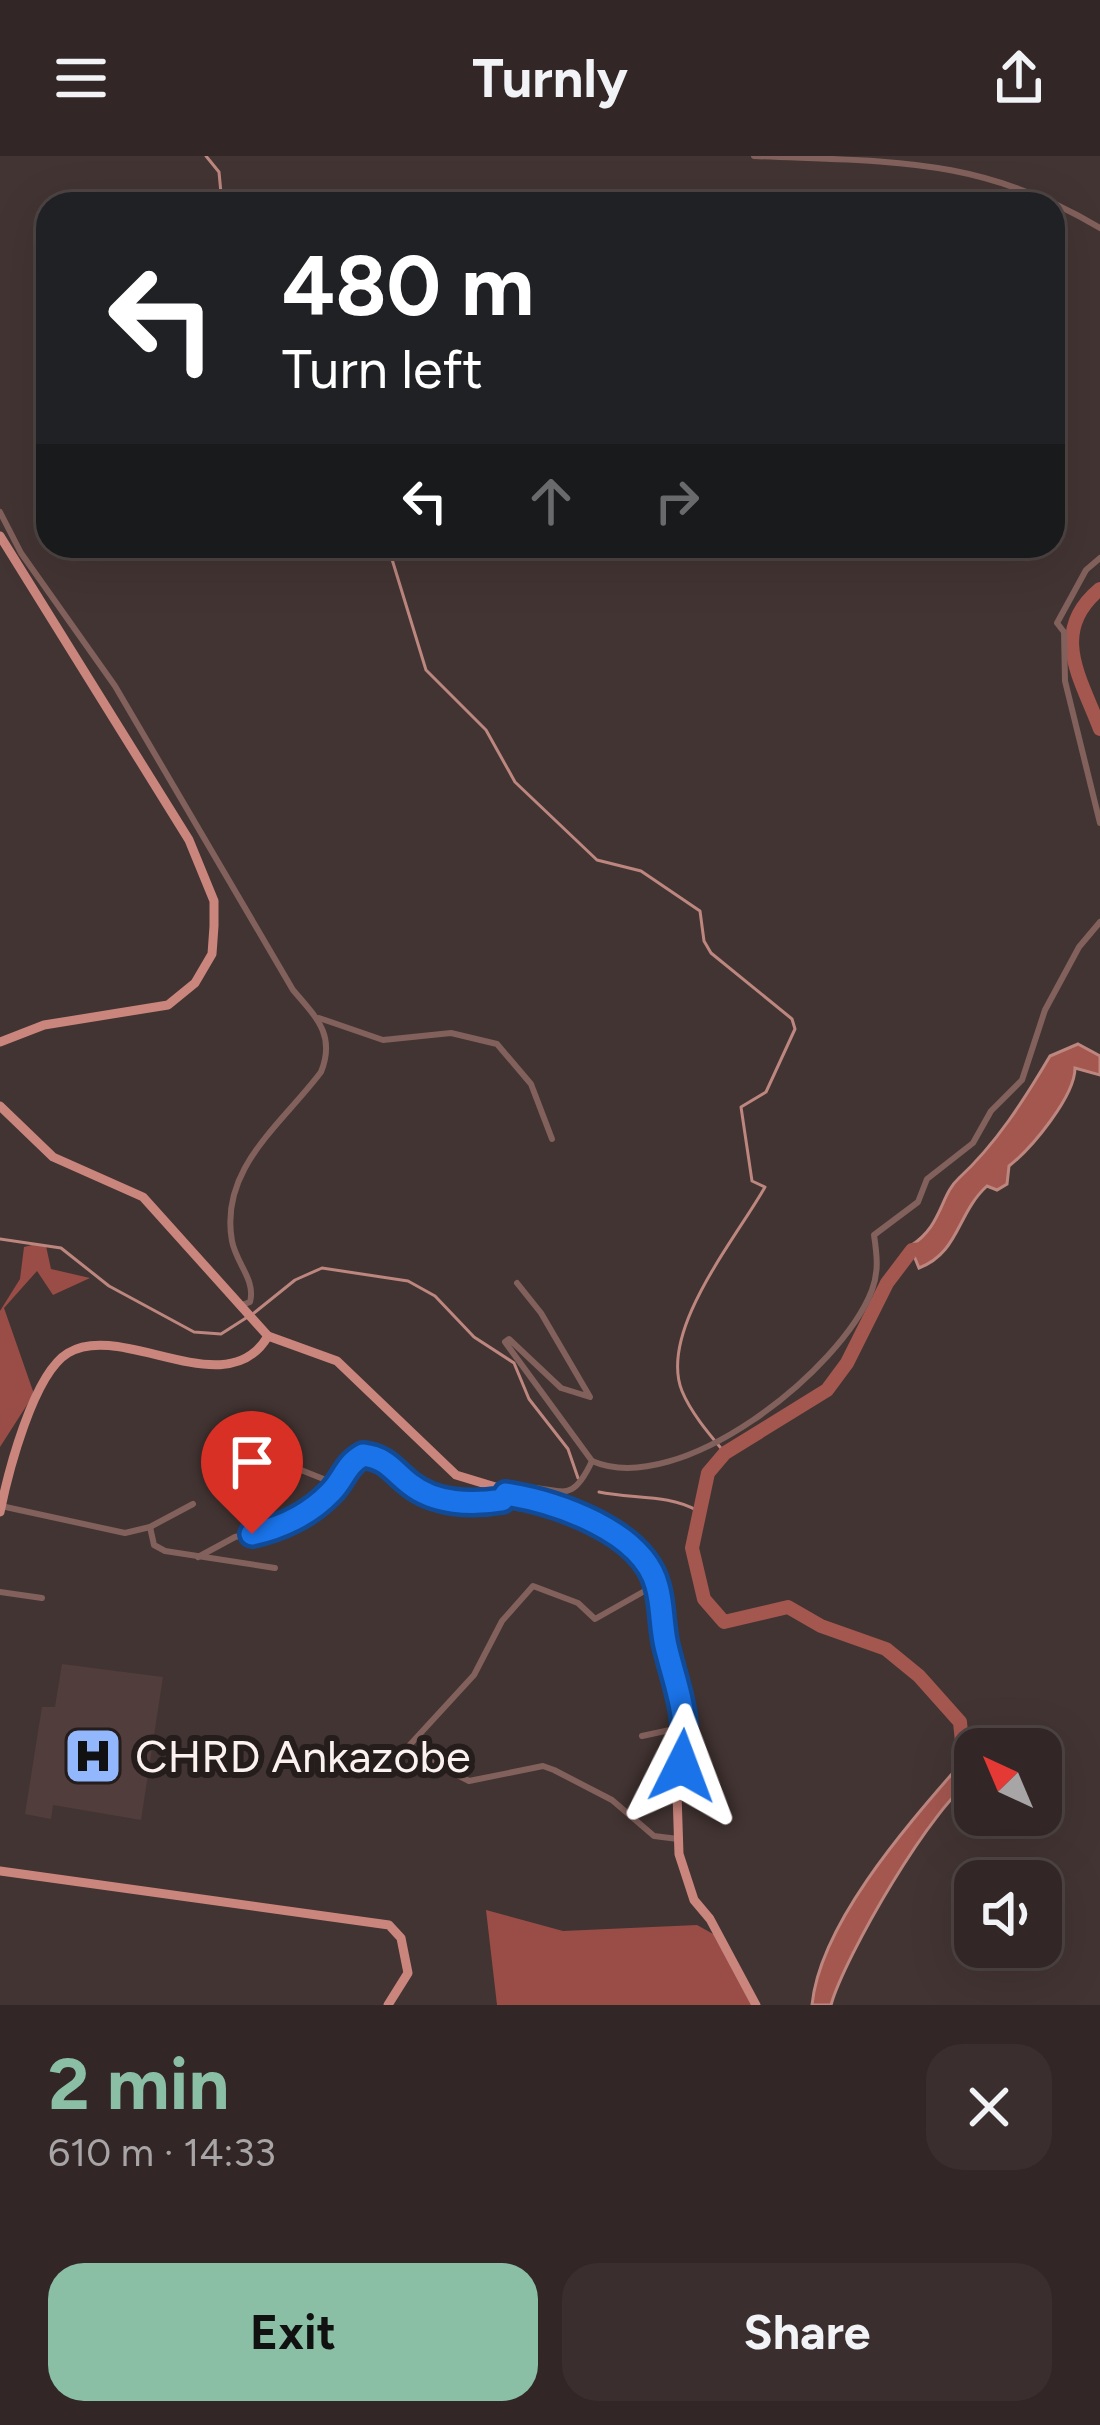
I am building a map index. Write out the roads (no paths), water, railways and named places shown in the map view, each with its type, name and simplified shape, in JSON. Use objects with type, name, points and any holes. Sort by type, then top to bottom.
[{"type":"main road","points":[[0,536],[189,840],[214,901],[214,926],[212,954],[195,983],[167,1005],[44,1025],[0,1042]]},
{"type":"main road","points":[[0,1106],[53,1157],[143,1197],[268,1336],[337,1361],[457,1475],[506,1494],[532,1498],[612,1533],[638,1550],[657,1584],[663,1636],[684,1701],[686,1739],[677,1794],[678,1839],[694,1900],[756,2005]]},
{"type":"main road","points":[[0,1509],[20,1439],[46,1377],[63,1355],[100,1345],[220,1364],[255,1351],[268,1336]]},
{"type":"main road","points":[[0,1871],[389,1925],[401,1938],[408,1973],[388,2005]]},
{"type":"street","points":[[754,156],[915,157],[980,170],[1038,192]]},
{"type":"street","points":[[1065,208],[1100,228]]},
{"type":"street","points":[[0,512],[21,553],[115,686],[327,1041],[322,1072],[240,1170],[227,1200],[232,1246],[253,1291],[244,1308]]},
{"type":"street","points":[[1100,558],[1086,570],[1057,623],[1064,632],[1065,680],[1100,823]]},
{"type":"street","points":[[517,1282],[541,1312],[590,1396],[561,1388],[509,1339],[505,1346],[592,1461],[607,1468],[644,1470],[671,1465],[715,1440],[790,1390],[850,1325],[878,1272],[874,1235],[914,1206],[927,1179],[973,1143],[991,1111],[1022,1080],[1045,1010],[1079,947],[1100,922]]},
{"type":"street","points":[[316,1016],[383,1040],[451,1033],[497,1044],[531,1084],[552,1139]]},
{"type":"street","points":[[249,1466],[261,1454],[336,1484]]},
{"type":"street","points":[[198,1557],[235,1537],[282,1527],[336,1484],[350,1462],[363,1455],[386,1460],[425,1492],[464,1504],[502,1500],[506,1494],[536,1486],[563,1495],[584,1479],[592,1461]]},
{"type":"street","points":[[0,1509],[125,1533],[150,1527],[193,1504]]},
{"type":"street","points":[[150,1527],[154,1545],[275,1568]]},
{"type":"street","points":[[657,1584],[595,1618],[578,1603],[533,1586],[502,1621],[474,1676],[406,1749],[469,1781],[543,1766],[613,1800],[654,1836],[678,1839]]},
{"type":"street","points":[[0,1592],[42,1598]]},
{"type":"street","points":[[642,1736],[670,1730],[686,1739]]},
{"type":"waterway","points":[[206,156],[219,172],[221,192]]},
{"type":"waterway","points":[[392,558],[426,670],[486,730],[515,782],[597,860],[641,871],[700,911],[704,941],[711,953],[792,1019],[795,1029],[766,1092],[741,1107],[752,1181],[765,1187],[704,1285],[681,1341],[682,1391],[725,1453]]},
{"type":"waterway","points":[[1100,589],[1084,605],[1072,639],[1078,674],[1100,729]]},
{"type":"waterway","points":[[0,1239],[61,1248],[109,1286],[194,1332],[221,1334],[246,1318]]},
{"type":"waterway","points":[[925,1249],[912,1250],[887,1283],[847,1363],[827,1390],[725,1453],[708,1473],[692,1548],[704,1599],[724,1622],[788,1607],[821,1626],[886,1649],[919,1676],[961,1728]]},
{"type":"waterway","points":[[254,1313],[295,1280],[322,1268],[408,1281],[435,1296],[474,1337],[514,1363],[529,1399],[568,1449],[578,1478]]},
{"type":"waterway","points":[[599,1492],[663,1499],[698,1511]]},
{"type":"place","name":"CHRD Ankazobe","points":[[93,1756]]}]
